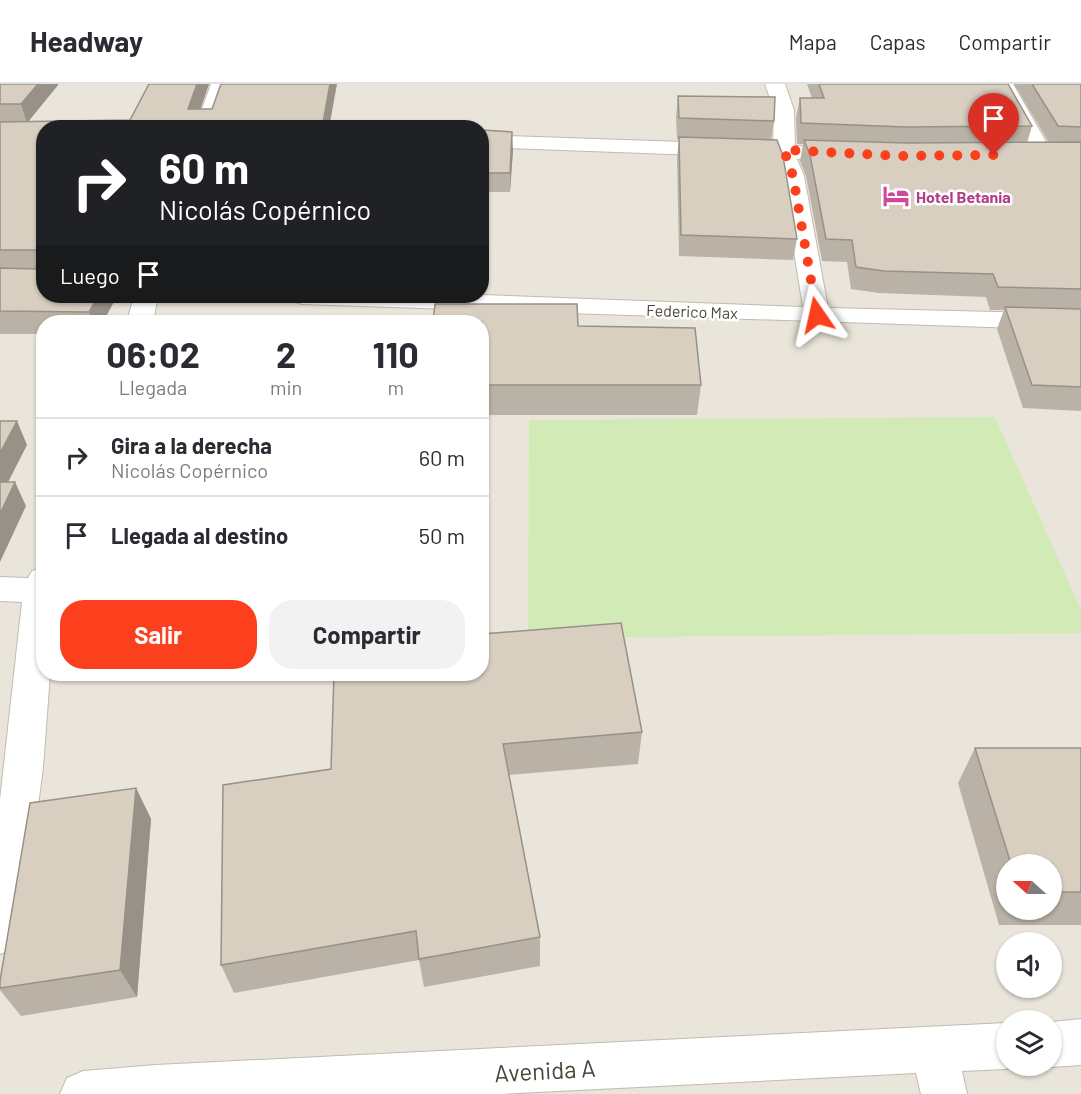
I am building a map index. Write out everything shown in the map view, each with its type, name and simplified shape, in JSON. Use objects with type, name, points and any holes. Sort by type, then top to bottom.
[{"type":"street","points":[[208,120],[221,84]]},
{"type":"street","points":[[775,84],[783,111],[784,150],[793,176],[817,315]]},
{"type":"street","points":[[1003,84],[1051,154],[1018,154]]},
{"type":"street","points":[[489,141],[866,154]]},
{"type":"street","name":"Federico Max","points":[[489,302],[817,315],[1081,322]]},
{"type":"street","points":[[0,589],[36,586]]},
{"type":"street","points":[[0,934],[24,768],[36,647]]},
{"type":"street","points":[[1062,1043],[1081,1042]]},
{"type":"street","name":"Avenida A","points":[[83,1094],[156,1088],[996,1046]]},
{"type":"street","points":[[934,1049],[944,1094]]},
{"type":"shaded area","points":[[0,84],[1081,84],[1081,1094],[0,1094]]},
{"type":"green space","points":[[995,417],[1081,610],[1081,633],[528,638],[529,420]]},
{"type":"building","points":[[0,84],[38,84],[21,104],[0,104]]},
{"type":"building","points":[[149,84],[197,84],[188,109],[212,109],[221,84],[330,84],[323,120],[130,120]]},
{"type":"building","points":[[819,84],[1008,84],[1032,126],[906,127],[801,123],[800,98],[824,98]]},
{"type":"building","points":[[1032,84],[1081,84],[1081,127],[1058,126]]},
{"type":"building","points":[[678,96],[775,97],[774,121],[679,118]]},
{"type":"building","points":[[36,121],[36,250],[0,250],[0,122]]},
{"type":"building","points":[[489,130],[512,132],[510,173],[489,173]]},
{"type":"building","points":[[679,137],[777,140],[783,156],[797,239],[681,235]]},
{"type":"building","points":[[804,140],[906,143],[1081,142],[1081,289],[998,287],[993,274],[884,271],[856,267],[852,240],[826,239],[810,155]]},
{"type":"building","points":[[0,268],[36,269],[36,303],[94,303],[89,312],[0,311]]},
{"type":"building","points":[[435,304],[577,304],[578,326],[695,328],[701,385],[489,385],[489,315],[434,315]]},
{"type":"building","points":[[1005,307],[1081,309],[1081,387],[1032,385]]},
{"type":"building","points":[[0,421],[17,421],[0,453]]},
{"type":"building","points":[[0,482],[15,482],[0,514]]},
{"type":"building","points":[[621,623],[642,732],[503,744],[540,937],[419,959],[416,931],[221,965],[223,785],[331,769],[334,681],[489,681],[489,633]]},
{"type":"building","points":[[975,748],[1081,748],[1081,892],[1062,892],[1062,854],[1008,854]]},
{"type":"building","points":[[136,788],[120,970],[0,988],[30,803]]},
{"type":"place","name":"Hotel Betania","points":[[896,196]]},
{"type":"route","points":[[817,315],[802,244],[793,176],[784,150],[901,156],[994,155]]}]
